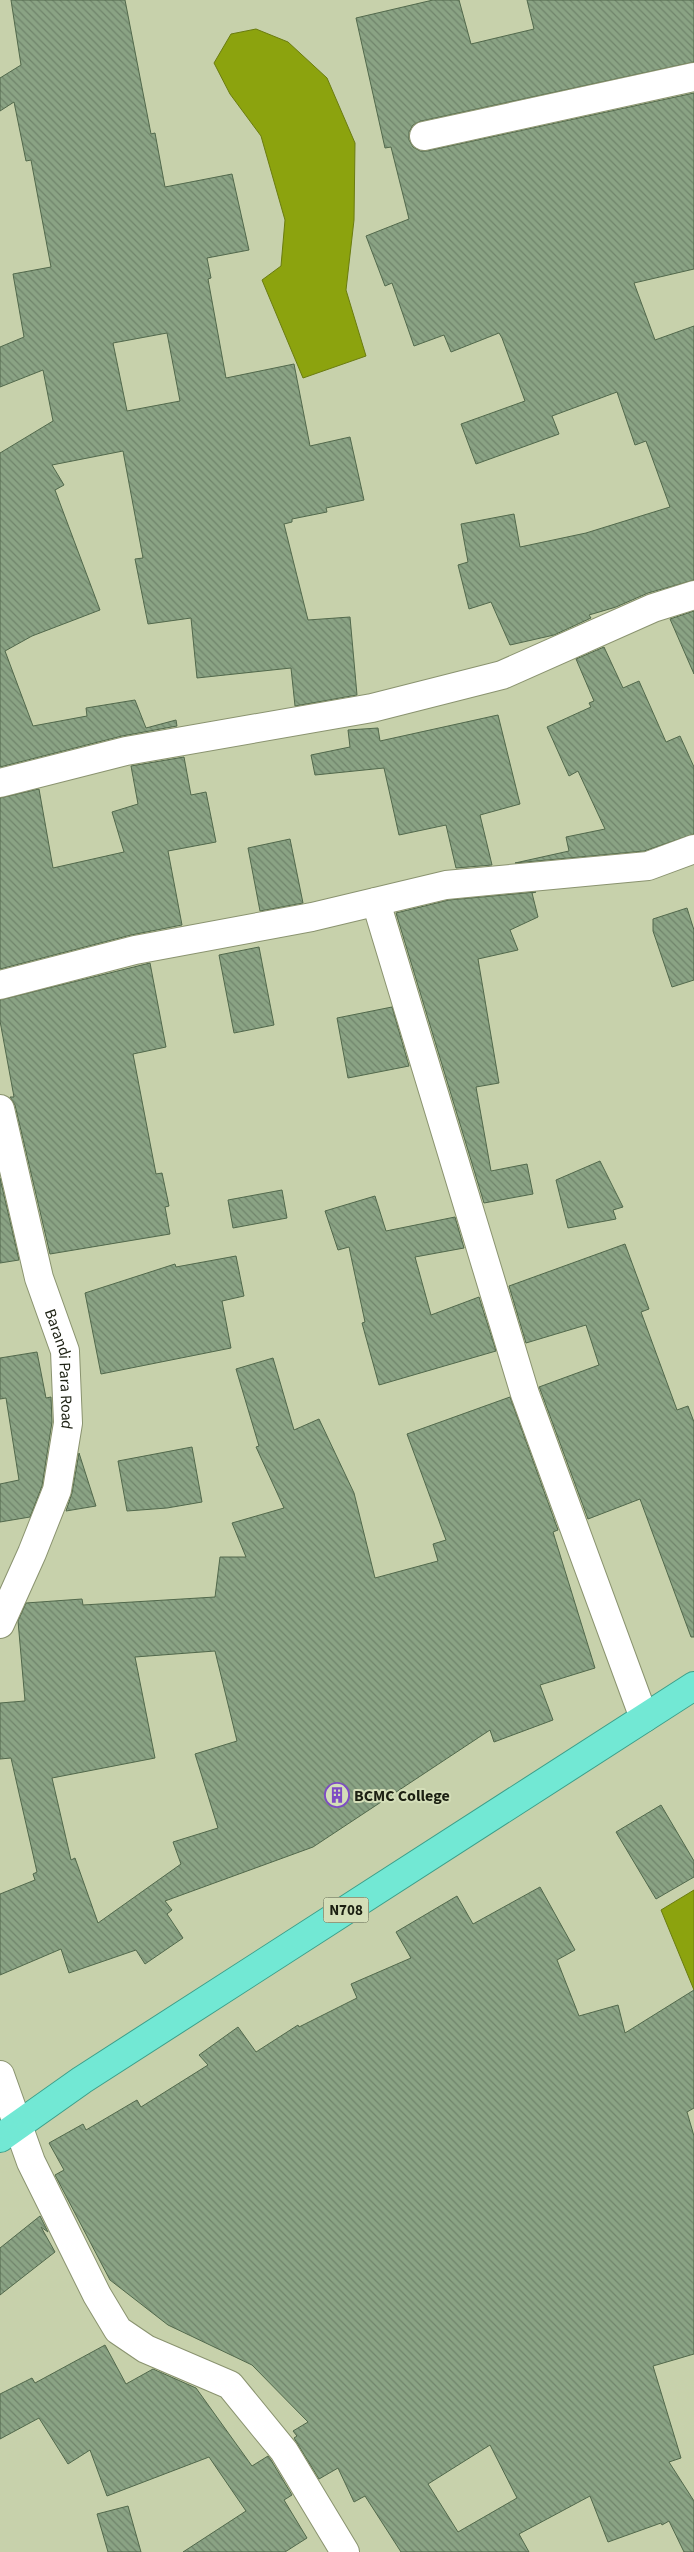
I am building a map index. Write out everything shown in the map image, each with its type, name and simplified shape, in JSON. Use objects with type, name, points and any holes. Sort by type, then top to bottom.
[{"type":"highway","name":"N708","points":[[8,2131],[82,2080],[694,1686]]},
{"type":"street","points":[[424,136],[694,77]]},
{"type":"street","points":[[0,783],[126,751],[372,708],[502,675],[645,612],[694,595]]},
{"type":"street","points":[[0,984],[135,950],[312,917],[446,885],[648,866],[694,849]]},
{"type":"street","points":[[376,902],[525,1394],[644,1718]]},
{"type":"street","name":"Barandi Para Road","points":[[0,1109],[39,1278],[65,1351],[68,1423],[57,1490],[32,1553],[0,1624]]},
{"type":"street","points":[[0,2075],[8,2131],[31,2162],[97,2295],[118,2330],[146,2349],[230,2385],[284,2451],[345,2552]]},
{"type":"shaded area","points":[[256,29],[288,42],[327,78],[355,143],[354,220],[346,290],[366,356],[303,378],[262,280],[281,266],[285,220],[261,136],[230,94],[214,63],[231,34]]},
{"type":"shaded area","points":[[694,1890],[694,1990],[661,1910]]},
{"type":"building","points":[[11,0],[125,0],[151,134],[155,133],[165,187],[232,174],[249,250],[207,258],[211,278],[208,279],[226,378],[294,364],[310,446],[350,437],[364,500],[326,508],[327,512],[292,519],[292,522],[284,524],[308,620],[350,617],[357,695],[295,706],[291,668],[197,678],[191,618],[148,624],[135,559],[143,558],[123,451],[52,465],[64,485],[55,490],[100,610],[32,636],[5,651],[33,726],[87,716],[86,708],[135,700],[146,728],[176,720],[177,726],[122,736],[0,767],[0,453],[53,421],[43,370],[0,387],[0,347],[24,337],[13,274],[51,267],[31,160],[26,161],[14,102],[0,111],[0,78],[21,65]],"holes":[[[167,333],[180,401],[127,411],[113,343]]]},
{"type":"building","points":[[433,0],[459,0],[471,44],[534,29],[527,0],[694,0],[694,62],[421,121],[413,125],[409,132],[409,140],[413,147],[420,151],[427,151],[694,93],[694,269],[634,283],[655,340],[694,326],[694,580],[648,593],[616,607],[589,615],[591,618],[554,635],[510,645],[491,602],[469,609],[458,565],[468,562],[461,524],[514,514],[520,547],[586,533],[670,507],[646,441],[635,445],[617,392],[552,416],[559,434],[476,464],[461,424],[525,401],[502,338],[499,333],[451,352],[444,335],[414,346],[392,283],[385,286],[366,236],[409,219],[391,147],[385,148],[356,18]]},
{"type":"building","points":[[694,611],[694,674],[670,619]]},
{"type":"building","points":[[604,647],[623,688],[639,681],[666,742],[680,736],[694,767],[694,834],[644,851],[515,863],[569,851],[566,837],[605,829],[578,771],[569,776],[547,727],[591,707],[589,703],[594,701],[576,659]]},
{"type":"building","points":[[498,715],[520,804],[480,815],[492,865],[456,868],[446,825],[399,835],[384,768],[315,775],[311,755],[350,747],[348,730],[378,728],[380,741]]},
{"type":"building","points":[[184,757],[191,795],[206,792],[216,842],[168,851],[182,925],[131,935],[0,969],[0,798],[39,789],[53,868],[124,852],[112,812],[138,804],[131,766]]},
{"type":"building","points":[[290,839],[303,903],[260,911],[248,848]]},
{"type":"building","points":[[536,892],[532,893],[538,917],[510,930],[518,950],[478,959],[499,1083],[476,1087],[491,1171],[527,1164],[533,1194],[484,1203],[396,913],[449,900]]},
{"type":"building","points":[[687,908],[694,930],[694,980],[672,987],[653,931],[653,919]]},
{"type":"building","points":[[259,947],[274,1025],[234,1033],[219,955]]},
{"type":"building","points":[[150,963],[166,1047],[133,1054],[156,1174],[162,1173],[169,1206],[165,1207],[170,1234],[50,1254],[15,1105],[10,1097],[14,1097],[0,1021],[0,1000]]},
{"type":"building","points":[[392,1007],[409,1066],[348,1078],[337,1018]]},
{"type":"building","points":[[600,1161],[623,1207],[613,1210],[616,1219],[568,1228],[556,1180]]},
{"type":"building","points":[[0,1178],[19,1260],[0,1263]]},
{"type":"building","points":[[282,1190],[287,1218],[233,1228],[228,1200]]},
{"type":"building","points":[[375,1196],[386,1231],[455,1217],[464,1248],[415,1257],[431,1315],[479,1297],[496,1351],[379,1385],[362,1323],[365,1322],[349,1247],[338,1250],[325,1211]]},
{"type":"building","points":[[625,1244],[649,1309],[641,1312],[677,1410],[688,1406],[694,1422],[694,1637],[691,1637],[640,1499],[588,1519],[539,1387],[599,1365],[586,1325],[526,1343],[509,1286]]},
{"type":"building","points":[[236,1256],[244,1296],[222,1301],[231,1348],[101,1374],[85,1293],[175,1264],[176,1267]]},
{"type":"building","points":[[37,1352],[46,1398],[51,1397],[52,1422],[42,1486],[30,1517],[0,1522],[0,1484],[19,1480],[6,1398],[0,1399],[0,1358]]},
{"type":"building","points":[[273,1358],[294,1430],[319,1419],[354,1493],[375,1578],[438,1561],[433,1544],[446,1540],[407,1434],[510,1397],[558,1530],[553,1532],[595,1668],[540,1685],[553,1720],[494,1742],[490,1730],[313,1847],[165,1901],[172,1910],[167,1914],[183,1938],[145,1964],[136,1950],[69,1973],[61,1949],[0,1975],[0,1894],[35,1880],[33,1874],[37,1872],[11,1758],[0,1759],[0,1703],[25,1701],[18,1621],[26,1603],[82,1599],[83,1605],[215,1597],[220,1557],[246,1557],[232,1523],[284,1508],[256,1447],[259,1446],[236,1369]],"holes":[[[215,1651],[237,1741],[195,1754],[218,1828],[173,1842],[181,1864],[98,1923],[75,1858],[71,1860],[52,1778],[155,1758],[135,1657]]]},
{"type":"building","points":[[192,1447],[202,1502],[167,1508],[127,1511],[118,1461]]},
{"type":"building","points":[[79,1453],[96,1506],[66,1511],[72,1493]]},
{"type":"building","points":[[661,1805],[694,1861],[694,1877],[656,1899],[616,1832]]},
{"type":"building","points":[[540,1887],[575,1950],[557,1960],[579,2016],[618,2005],[625,2033],[694,1990],[694,2108],[687,2112],[694,2136],[694,2354],[653,2366],[681,2458],[669,2462],[694,2501],[694,2552],[684,2552],[669,2521],[662,2525],[661,2523],[608,2542],[590,2496],[519,2534],[529,2552],[401,2552],[365,2496],[354,2502],[338,2468],[319,2479],[294,2438],[297,2436],[293,2431],[308,2422],[252,2365],[168,2325],[110,2280],[55,2175],[64,2170],[49,2143],[83,2124],[86,2130],[137,2100],[141,2107],[208,2065],[199,2055],[238,2027],[256,2052],[298,2025],[299,2027],[357,1998],[351,1984],[411,1958],[396,1932],[457,1896],[473,1924]],"holes":[[[490,2445],[517,2498],[458,2532],[428,2484]]]},
{"type":"building","points":[[40,2216],[48,2232],[41,2227],[55,2252],[0,2295],[0,2248]]},
{"type":"building","points":[[105,2345],[126,2384],[153,2369],[196,2388],[252,2466],[268,2456],[292,2495],[284,2500],[307,2538],[285,2552],[183,2552],[246,2511],[209,2457],[107,2496],[90,2450],[68,2464],[39,2418],[0,2439],[0,2394],[32,2378],[35,2383]]},
{"type":"building","points":[[128,2506],[141,2552],[108,2552],[97,2514]]},
{"type":"place","name":"BCMC College","points":[[337,1795]]}]
